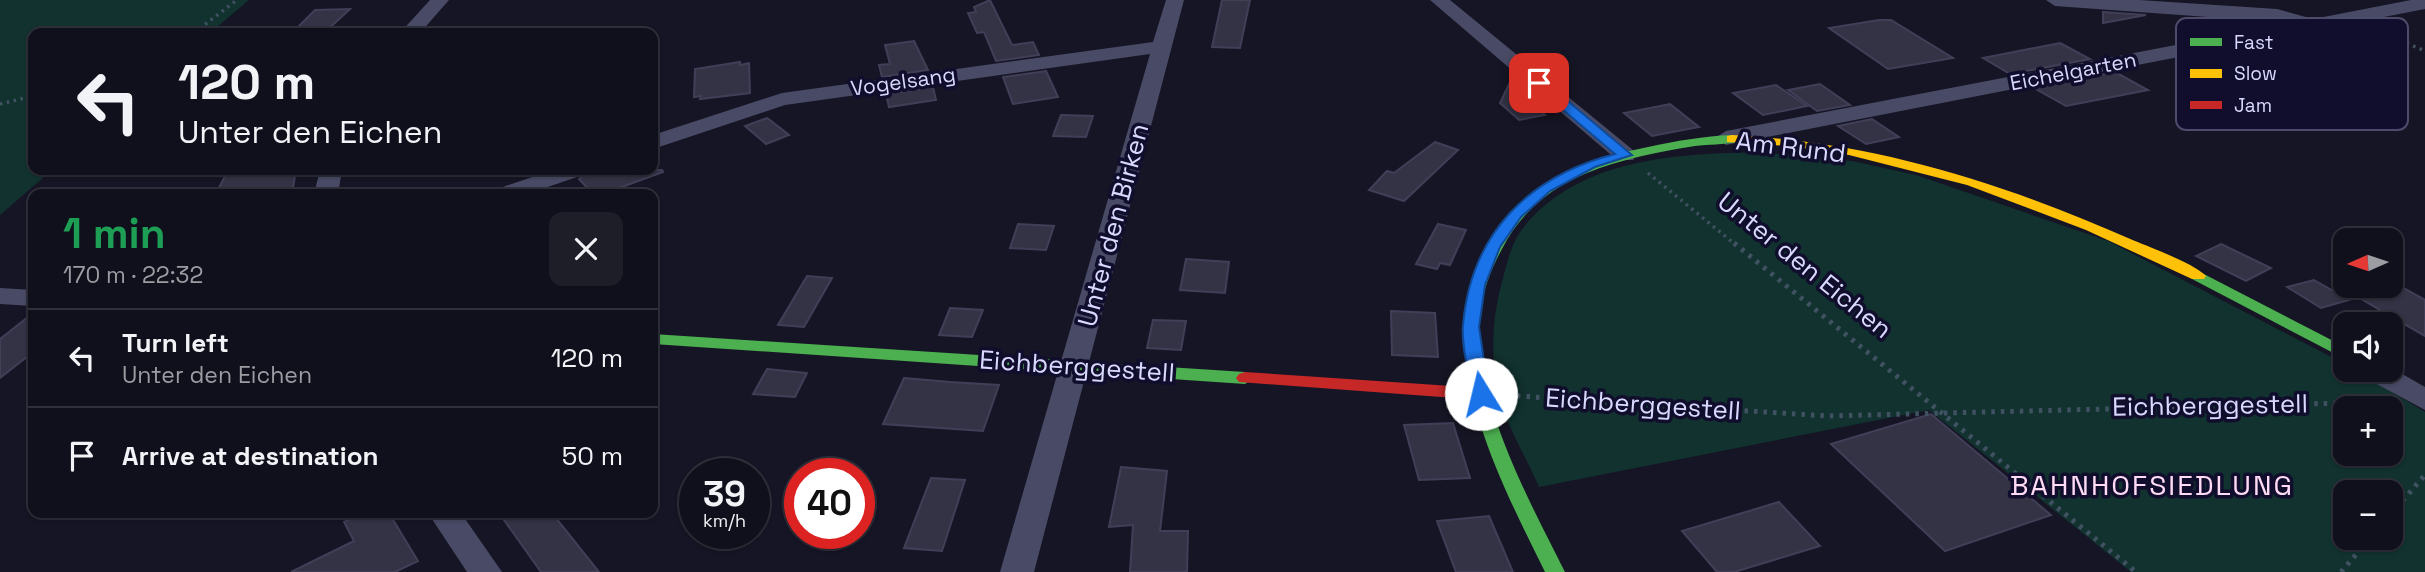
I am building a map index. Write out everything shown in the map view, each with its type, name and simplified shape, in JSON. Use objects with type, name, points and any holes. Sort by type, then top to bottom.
[{"type":"street","points":[[415,28],[440,0]]},
{"type":"street","name":"Unter den Birken","points":[[1017,572],[1076,366],[1159,48],[1175,0]]},
{"type":"street","points":[[1439,0],[1625,155]]},
{"type":"street","points":[[2054,0],[2293,18]]},
{"type":"street","name":"Eichelgarten","points":[[2346,18],[2425,3]]},
{"type":"street","name":"Vogelsang","points":[[658,140],[782,99],[1138,48],[1159,48]]},
{"type":"street","name":"Eichelgarten","points":[[1721,139],[2176,51]]},
{"type":"street","name":"Am Rund","points":[[1555,572],[1515,493],[1481,394],[1471,327],[1478,285],[1493,247],[1516,214],[1545,188],[1590,164],[1625,155],[1721,139],[1753,139],[1911,166],[2005,195],[2133,245],[2210,282],[2333,348]]},
{"type":"street","points":[[520,189],[560,175]]},
{"type":"street","points":[[0,296],[28,298]]},
{"type":"street","name":"Eichberggestell","points":[[658,338],[1481,394]]},
{"type":"street","points":[[2394,382],[2425,400]]},
{"type":"street","points":[[447,518],[485,572]]},
{"type":"path","points":[[201,28],[237,0]]},
{"type":"path","points":[[0,104],[28,97]]},
{"type":"path","name":"Unter den Eichen","points":[[1625,155],[2136,572]]},
{"type":"path","name":"Eichberggestell","points":[[1481,394],[1827,416],[2425,400]]},
{"type":"path","points":[[2403,500],[2425,475]]},
{"type":"path","points":[[2341,572],[2360,550]]},
{"type":"green space","points":[[0,0],[249,0],[216,28],[28,28],[28,175],[46,175],[0,215]]},
{"type":"green space","points":[[1759,152],[1852,161],[1916,175],[2108,241],[2333,358],[2333,382],[2375,382],[2399,396],[2333,396],[2333,466],[2403,466],[2403,399],[2425,412],[2425,572],[2131,572],[1929,410],[1539,487],[1505,414],[1495,374],[1493,343],[1498,297],[1517,237],[1543,207],[1569,189],[1598,175],[1629,165],[1694,155]]},
{"type":"building","points":[[990,0],[1012,45],[1033,42],[1039,55],[996,61],[984,32],[977,33],[968,13],[976,12],[974,7]]},
{"type":"building","points":[[1222,0],[1250,0],[1240,48],[1212,47]]},
{"type":"building","points":[[350,9],[329,28],[297,28],[315,10]]},
{"type":"building","points":[[2103,12],[2146,15],[2103,23]]},
{"type":"building","points":[[1891,20],[1953,58],[1888,69],[1829,28]]},
{"type":"building","points":[[914,41],[928,70],[882,77],[879,65],[890,64],[885,45]]},
{"type":"building","points":[[2060,43],[2090,59],[2010,74],[1983,58]]},
{"type":"building","points":[[740,62],[740,65],[749,63],[750,93],[700,99],[701,96],[694,97],[695,69]]},
{"type":"building","points":[[1046,71],[1058,97],[1013,104],[1003,77]]},
{"type":"building","points":[[2115,72],[2148,90],[2066,106],[2034,88]]},
{"type":"building","points":[[1509,84],[1545,115],[1519,120],[1500,103]]},
{"type":"building","points":[[1820,84],[1850,105],[1817,111],[1788,90]]},
{"type":"building","points":[[1776,85],[1807,106],[1763,115],[1733,93]]},
{"type":"building","points":[[933,87],[936,100],[889,107],[886,94]]},
{"type":"building","points":[[1670,104],[1699,127],[1652,136],[1624,113]]},
{"type":"building","points":[[1061,115],[1093,116],[1086,137],[1053,136]]},
{"type":"building","points":[[767,118],[789,135],[766,144],[745,126]]},
{"type":"building","points":[[1872,119],[1899,137],[1866,144],[1838,126]]},
{"type":"building","points":[[1435,142],[1458,150],[1404,201],[1369,190],[1387,171],[1394,173]]},
{"type":"building","points":[[226,175],[295,175],[293,189],[218,189]]},
{"type":"building","points":[[584,175],[655,175],[617,189],[588,189],[579,179]]},
{"type":"building","points":[[1018,224],[1054,226],[1046,250],[1010,248]]},
{"type":"building","points":[[1438,224],[1466,230],[1450,265],[1440,263],[1437,269],[1416,264]]},
{"type":"building","points":[[2221,244],[2271,268],[2246,281],[2196,256]]},
{"type":"building","points":[[1186,259],[1229,262],[1225,293],[1180,290]]},
{"type":"building","points":[[807,276],[832,278],[804,327],[778,325]]},
{"type":"building","points":[[2314,280],[2333,291],[2333,298],[2349,300],[2321,308],[2287,287]]},
{"type":"building","points":[[2403,288],[2425,300],[2425,336],[2403,323],[2403,312],[2384,312],[2359,298],[2403,298]]},
{"type":"building","points":[[950,308],[983,310],[972,337],[939,335]]},
{"type":"building","points":[[1391,311],[1435,313],[1438,357],[1392,355]]},
{"type":"building","points":[[28,317],[28,356],[0,378],[0,339]]},
{"type":"building","points":[[1153,320],[1186,321],[1181,350],[1147,348]]},
{"type":"building","points":[[767,369],[807,373],[795,397],[753,394]]},
{"type":"building","points":[[904,378],[999,385],[983,431],[883,424]]},
{"type":"building","points":[[1931,414],[2051,515],[1945,551],[1831,444]]},
{"type":"building","points":[[1453,423],[1470,478],[1419,480],[1404,425]]},
{"type":"building","points":[[1121,467],[1167,471],[1160,531],[1188,531],[1187,572],[1130,572],[1133,525],[1109,527]]},
{"type":"building","points":[[931,478],[965,480],[942,551],[904,548]]},
{"type":"building","points":[[1779,502],[1820,546],[1734,572],[1717,572],[1682,531]]},
{"type":"building","points":[[1489,516],[1513,572],[1456,572],[1437,521]]},
{"type":"building","points":[[352,518],[392,518],[418,561],[395,572],[291,572],[354,541],[344,522]]},
{"type":"building","points":[[503,518],[556,518],[599,572],[541,572]]},
{"type":"traffic: fast","points":[[1555,572],[1500,456],[1480,395],[1471,323],[1475,295],[1484,268],[1502,234],[1518,213],[1537,196],[1580,170],[1631,155],[1695,142],[1732,139]]},
{"type":"traffic: fast","points":[[2198,276],[2333,348]]},
{"type":"traffic: fast","points":[[658,339],[1245,378]]},
{"type":"traffic: slow","points":[[1732,139],[1789,142],[1849,151],[1972,182],[2091,227],[2198,276]]},
{"type":"traffic: jam","points":[[1245,378],[1481,394]]},
{"type":"district","name":"BAHNHOFSIEDLUNG","points":[[2152,485]]},
{"type":"route","points":[[1481,394],[1471,327],[1478,285],[1493,247],[1516,214],[1545,188],[1590,164],[1625,155],[1539,83]]}]
